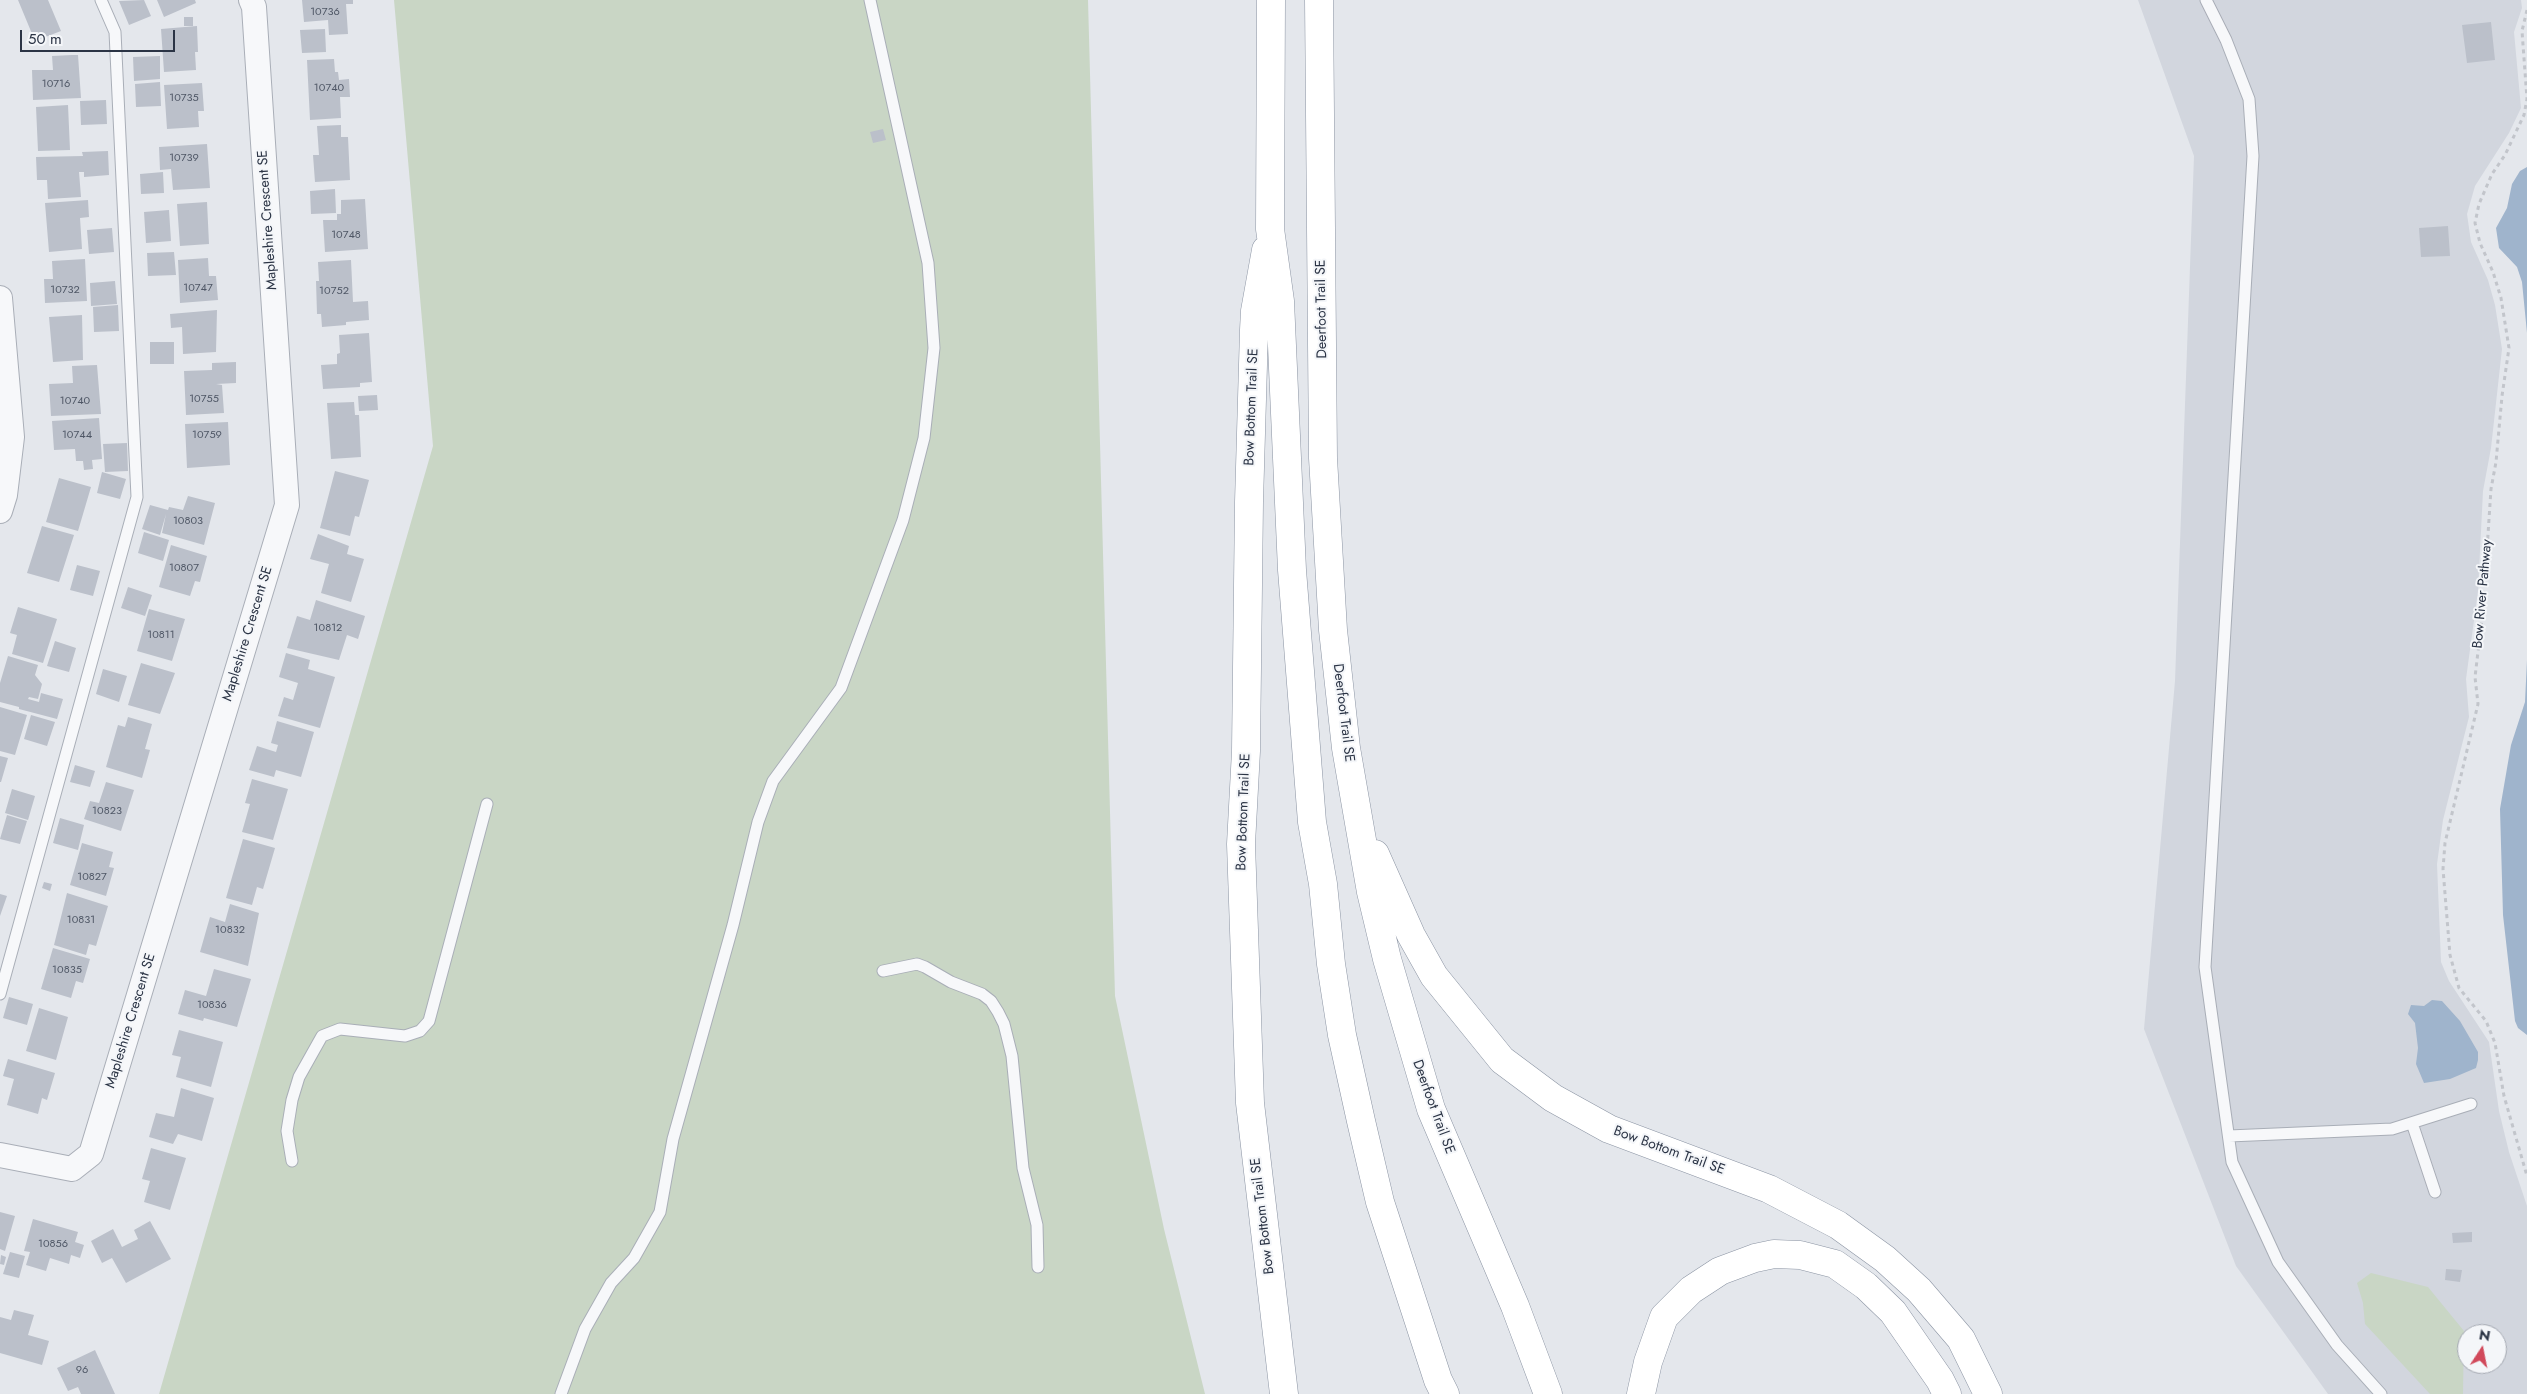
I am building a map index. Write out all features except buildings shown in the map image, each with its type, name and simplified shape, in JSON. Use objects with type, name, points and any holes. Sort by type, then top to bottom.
[{"type":"highway","points":[[1272,0],[1270,229],[1280,301],[1292,570],[1312,822],[1323,884],[1331,964],[1342,1034],[1380,1202],[1438,1380],[1445,1394]]},
{"type":"highway","name":"Deerfoot Trail SE","points":[[1319,0],[1324,458],[1334,630],[1342,720],[1371,892],[1387,959],[1431,1109],[1515,1306],[1548,1394]]},
{"type":"highway","name":"Bow Bottom Trail SE","points":[[1270,229],[1255,310],[1254,330],[1249,502],[1246,751],[1242,844],[1250,1103],[1284,1394]]},
{"type":"highway","name":"Bow Bottom Trail SE","points":[[1359,818],[1412,935],[1434,976],[1502,1060],[1553,1098],[1608,1129],[1769,1189],[1838,1225],[1884,1259],[1919,1290],[1961,1340],[1988,1394]]},
{"type":"highway","points":[[1641,1394],[1648,1362],[1664,1317],[1691,1290],[1720,1271],[1755,1258],[1774,1254],[1800,1255],[1834,1264],[1866,1286],[1893,1312],[1940,1380],[1947,1394]]},
{"type":"street","name":"Mapleshire Crescent SE","points":[[0,1155],[72,1169],[91,1154],[287,505],[255,17],[251,0]]},
{"type":"street","points":[[0,298],[12,437],[0,511]]},
{"type":"lane","points":[[0,994],[138,497],[115,32],[101,0]]},
{"type":"lane","points":[[561,1394],[585,1329],[611,1282],[634,1258],[660,1212],[673,1139],[733,925],[758,822],[773,781],[841,688],[903,520],[924,438],[934,348],[928,262],[870,0]]},
{"type":"lane","points":[[2206,0],[2226,40],[2249,99],[2253,156],[2205,967],[2232,1162],[2278,1262],[2337,1345],[2381,1394]]},
{"type":"lane","points":[[292,1161],[288,1131],[292,1100],[299,1077],[322,1036],[340,1029],[405,1036],[420,1031],[429,1021],[487,804]]},
{"type":"lane","points":[[883,971],[917,964],[952,982],[982,994],[991,1001],[998,1012],[1004,1024],[1012,1056],[1023,1168],[1037,1225],[1038,1267]]},
{"type":"lane","points":[[2228,1136],[2392,1130],[2471,1104]]},
{"type":"lane","points":[[2412,1123],[2435,1192]]},
{"type":"path","name":"Bow River Pathway","points":[[2527,10],[2522,30],[2527,99],[2524,116],[2489,182],[2479,204],[2475,223],[2480,243],[2493,272],[2501,298],[2509,348],[2502,396],[2496,462],[2491,489],[2483,610],[2475,677],[2478,704],[2445,843],[2443,869],[2450,955],[2454,972],[2459,988],[2486,1021],[2495,1043],[2504,1096],[2527,1176]]},
{"type":"shaded area","points":[[2138,0],[2521,0],[2522,8],[2514,32],[2521,108],[2509,133],[2475,186],[2467,214],[2471,242],[2488,280],[2495,305],[2502,349],[2491,448],[2483,491],[2478,591],[2466,679],[2469,717],[2443,820],[2437,864],[2441,962],[2449,981],[2489,1042],[2499,1111],[2509,1152],[2527,1206],[2527,1394],[2328,1394],[2236,1266],[2144,1029],[2175,681],[2194,156]]},
{"type":"green space","points":[[394,0],[1088,0],[1115,996],[1164,1229],[1205,1394],[159,1394],[433,446]]},
{"type":"green space","points":[[2371,1273],[2428,1287],[2458,1324],[2457,1374],[2463,1374],[2463,1394],[2430,1394],[2365,1324],[2363,1303],[2357,1283]]},
{"type":"water","points":[[2527,167],[2527,333],[2522,282],[2517,267],[2499,248],[2496,228],[2507,208],[2512,184],[2520,171]]},
{"type":"water","points":[[2527,660],[2527,1035],[2518,1028],[2515,1021],[2503,915],[2500,809],[2511,745],[2525,702]]},
{"type":"water","points":[[2432,1000],[2442,1001],[2460,1021],[2478,1052],[2478,1060],[2476,1068],[2450,1079],[2424,1083],[2416,1064],[2418,1048],[2415,1023],[2408,1014],[2411,1005],[2424,1006]]}]
